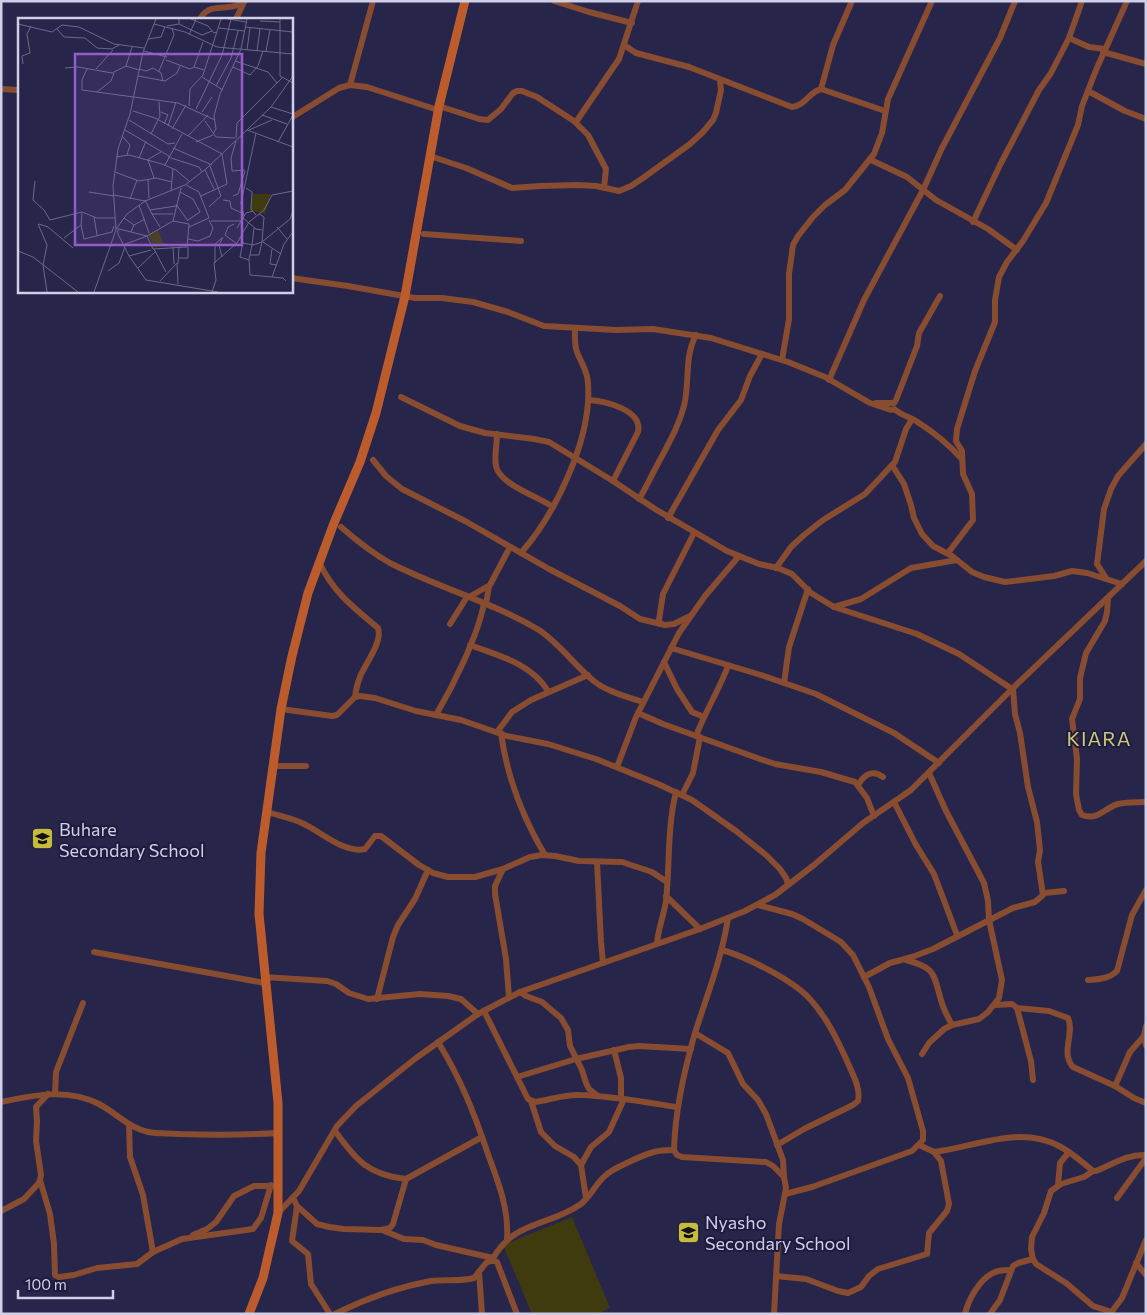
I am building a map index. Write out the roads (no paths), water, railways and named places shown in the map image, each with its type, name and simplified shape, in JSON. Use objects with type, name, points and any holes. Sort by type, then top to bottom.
[{"type":"main road","points":[[248,1314],[263,1278],[278,1213],[275,1186],[278,1103],[259,914],[261,853],[281,709],[308,593],[334,522],[365,447],[378,406],[405,296],[438,108],[465,1]]},
{"type":"street","points":[[350,85],[373,1]]},
{"type":"street","points":[[554,1],[632,23]]},
{"type":"street","points":[[576,122],[617,62],[638,1]]},
{"type":"street","points":[[624,45],[636,53],[688,68],[792,106],[801,104],[821,89],[833,45],[852,1]]},
{"type":"street","points":[[782,360],[789,319],[789,274],[793,245],[813,217],[845,190],[871,160],[881,138],[888,99],[932,1]]},
{"type":"street","points":[[829,380],[864,300],[923,190],[942,148],[1000,38],[1015,1]]},
{"type":"street","points":[[973,222],[1039,90],[1051,73],[1069,38],[1082,1]]},
{"type":"street","points":[[948,553],[972,520],[972,494],[963,474],[962,449],[956,441],[957,429],[975,372],[995,322],[995,300],[999,278],[1007,262],[1017,250],[1046,203],[1078,125],[1082,106],[1104,51],[1127,1]]},
{"type":"street","points":[[201,18],[211,8],[228,7],[245,2]]},
{"type":"street","points":[[237,18],[245,2]]},
{"type":"street","points":[[1069,38],[1089,47],[1146,64]]},
{"type":"street","points":[[430,156],[466,168],[512,188],[566,185],[619,191],[631,186],[704,132],[716,113],[721,90],[720,81]]},
{"type":"street","points":[[292,117],[339,88],[350,85],[367,87],[438,108],[488,120],[502,109],[513,93],[522,91],[537,97],[576,122],[588,135],[604,164],[606,176],[604,188]]},
{"type":"street","points":[[1,89],[18,90]]},
{"type":"street","points":[[821,89],[885,111]]},
{"type":"street","points":[[1088,91],[1125,111],[1146,119]]},
{"type":"street","points":[[871,160],[907,177],[936,200],[999,236],[1017,250]]},
{"type":"street","points":[[424,234],[521,241]]},
{"type":"street","points":[[292,278],[405,296],[473,302],[544,326],[575,329],[652,329],[696,335],[736,344],[782,360],[829,380],[870,403],[891,410],[894,409],[903,416],[912,419],[950,446],[962,459]]},
{"type":"street","points":[[870,403],[894,403],[896,400],[917,346],[920,333],[940,296]]},
{"type":"street","points":[[521,553],[552,507],[570,473],[585,429],[589,400],[587,375],[577,352],[575,329]]},
{"type":"street","points":[[639,499],[669,444],[679,421],[687,391],[688,361],[691,344],[696,335]]},
{"type":"street","points":[[668,518],[718,430],[741,400],[750,376],[762,354]]},
{"type":"street","points":[[401,397],[460,426],[549,442],[694,533],[739,556],[792,574],[818,599],[834,607],[917,634],[959,654],[1012,688]]},
{"type":"street","points":[[589,400],[602,400],[614,405],[630,413],[639,425],[638,432],[613,481]]},
{"type":"street","points":[[776,568],[791,547],[823,520],[865,494],[892,465],[898,458],[906,429],[912,419]]},
{"type":"street","points":[[497,434],[496,468],[499,474],[512,485],[552,507]]},
{"type":"street","points":[[1106,579],[1097,564],[1104,509],[1110,489],[1118,476],[1146,444]]},
{"type":"street","points":[[373,460],[386,476],[402,489],[465,521],[620,606],[640,619],[660,624],[674,624],[690,616]]},
{"type":"street","points":[[892,465],[904,484],[914,518],[922,534],[933,546],[948,553],[972,572],[998,582],[1028,580],[1072,571],[1122,584]]},
{"type":"street","points":[[341,527],[362,545],[389,562],[516,618],[540,631],[596,682],[607,689],[643,702]]},
{"type":"street","points":[[660,624],[658,620],[663,594],[694,533]]},
{"type":"street","points":[[436,715],[470,645],[482,615],[490,585],[510,547]]},
{"type":"street","points":[[617,767],[638,713],[671,648],[690,616],[739,556]]},
{"type":"street","points":[[834,607],[861,599],[906,569],[924,564],[957,560]]},
{"type":"street","points":[[278,1213],[299,1191],[334,1132],[356,1106],[438,1042],[481,1012],[520,992],[700,929],[758,905],[775,895],[814,866],[874,816],[911,790],[1012,688],[1146,561]]},
{"type":"street","points":[[281,709],[332,716],[338,715],[355,697],[360,676],[376,646],[380,632],[378,628],[344,601],[328,580],[320,564]]},
{"type":"street","points":[[450,624],[468,597],[490,585]]},
{"type":"street","points":[[784,683],[789,647],[808,589]]},
{"type":"street","points":[[1108,598],[1108,612],[1105,621],[1086,653],[1080,678],[1080,699],[1072,719],[1077,759],[1076,794],[1079,810],[1082,815],[1091,817],[1102,814],[1116,805],[1127,802],[1146,802]]},
{"type":"street","points":[[470,645],[527,669],[542,682],[548,691]]},
{"type":"street","points":[[671,648],[816,694],[894,733],[939,763]]},
{"type":"street","points":[[664,662],[677,689],[692,712],[704,716]]},
{"type":"street","points":[[657,943],[666,896],[669,834],[680,793],[693,773],[698,737],[704,716],[722,683],[728,666]]},
{"type":"street","points":[[545,855],[527,823],[512,781],[499,733],[512,712],[548,691],[588,675]]},
{"type":"street","points":[[1012,688],[1028,788],[1037,822],[1039,880],[1044,893]]},
{"type":"street","points":[[355,697],[375,698],[460,720],[499,733],[548,744],[617,767],[680,793],[736,831],[766,855],[780,869],[788,884]]},
{"type":"street","points":[[638,713],[698,737],[775,764],[840,777],[855,782],[867,798],[874,816]]},
{"type":"street","points":[[273,766],[306,766]]},
{"type":"street","points":[[858,785],[871,773],[877,773],[882,777]]},
{"type":"street","points":[[922,1054],[936,1036],[952,1025],[979,1019],[995,1005],[1000,998],[1002,980],[989,920],[988,901],[984,883],[946,811],[929,773]]},
{"type":"street","points":[[894,802],[916,845],[934,874],[957,935]]},
{"type":"street","points":[[267,812],[291,818],[329,839],[355,850],[365,849],[376,836],[381,836],[428,870],[441,876],[475,877],[530,857],[545,855],[597,862],[622,862],[652,872],[667,882]]},
{"type":"street","points":[[597,862],[603,963]]},
{"type":"street","points":[[503,868],[495,886],[495,894],[504,942],[509,997]]},
{"type":"street","points":[[377,999],[393,937],[398,925],[415,900],[428,870]]},
{"type":"street","points":[[1088,980],[1106,978],[1117,971],[1132,915],[1146,890]]},
{"type":"street","points":[[864,978],[890,963],[923,954],[1012,908],[1035,902],[1044,893],[1064,892]]},
{"type":"street","points":[[666,896],[700,929]]},
{"type":"street","points":[[758,905],[792,914],[841,942],[853,955],[888,1039],[908,1078],[923,1131],[923,1140],[912,1151],[812,1187],[786,1194]]},
{"type":"street","points":[[728,918],[722,950],[691,1049],[676,1107],[674,1150],[677,1155],[682,1156],[766,1162],[784,1177]]},
{"type":"street","points":[[722,950],[738,954],[758,965],[810,999],[831,1028],[850,1068],[858,1091],[858,1101],[853,1105],[804,1129],[778,1145]]},
{"type":"street","points":[[94,952],[265,980],[319,979],[336,984],[343,990],[368,999],[420,994],[461,999],[481,1012],[528,1099],[531,1101],[541,1132],[555,1146],[574,1157],[581,1166],[586,1198]]},
{"type":"street","points":[[903,959],[921,965],[932,972],[942,1005],[952,1025]]},
{"type":"street","points":[[520,992],[542,1002],[561,1018],[568,1030],[570,1046],[589,1089],[598,1096]]},
{"type":"street","points":[[2,1210],[24,1199],[40,1180],[41,1175],[36,1141],[36,1107],[51,1094],[56,1072],[83,1003]]},
{"type":"street","points":[[995,1005],[1012,1004],[1017,1008],[1049,1011],[1068,1018],[1070,1025],[1068,1046],[1070,1064],[1146,1103]]},
{"type":"street","points":[[1017,1008],[1031,1061],[1033,1080]]},
{"type":"street","points":[[1146,1026],[1144,1036],[1146,1046]]},
{"type":"street","points":[[696,1033],[728,1053],[743,1084],[758,1100],[766,1114],[783,1160],[786,1194],[779,1224],[774,1314]]},
{"type":"street","points":[[1115,1086],[1130,1052],[1144,1036]]},
{"type":"street","points":[[438,1042],[464,1088],[482,1137],[506,1210],[507,1239]]},
{"type":"street","points":[[517,1077],[576,1059],[614,1050],[639,1046],[691,1049]]},
{"type":"street","points":[[581,1166],[591,1147],[609,1132],[623,1098],[621,1078],[614,1050]]},
{"type":"street","points":[[1,1102],[51,1094],[99,1104],[129,1124],[149,1132],[214,1136],[278,1133]]},
{"type":"street","points":[[531,1101],[535,1102],[573,1095],[598,1096],[623,1098],[676,1107]]},
{"type":"street","points":[[129,1124],[130,1156],[142,1195],[152,1252]]},
{"type":"street","points":[[334,1132],[354,1157],[369,1169],[378,1174],[406,1179],[482,1137]]},
{"type":"street","points":[[934,1152],[1014,1137],[1042,1139],[1069,1152],[1093,1171]]},
{"type":"street","points":[[776,1276],[806,1279],[848,1293],[861,1287],[869,1276],[878,1269],[928,1254],[929,1233],[947,1211],[949,1204],[941,1161],[934,1152],[919,1145]]},
{"type":"street","points":[[335,1314],[375,1296],[407,1287],[446,1279],[472,1279],[486,1263],[493,1259],[507,1239],[528,1227],[581,1204],[606,1174],[653,1152],[674,1150]]},
{"type":"street","points":[[1058,1186],[1060,1163],[1069,1152]]},
{"type":"street","points":[[1116,1198],[1146,1157],[1139,1155],[1125,1157],[1084,1177],[1058,1186],[1051,1192],[1044,1213],[1033,1232],[1031,1249],[1036,1264],[1066,1283],[1093,1306],[1111,1313],[1122,1298],[1146,1240]]},
{"type":"street","points":[[293,1198],[297,1206],[311,1219],[324,1226],[344,1229],[381,1230],[390,1228],[393,1224],[406,1179]]},
{"type":"street","points":[[40,1180],[50,1214],[56,1276],[74,1275],[106,1267],[137,1264],[152,1252],[182,1239],[207,1229],[216,1222],[234,1196],[254,1186],[275,1186],[261,1218],[253,1229],[182,1239]]},
{"type":"street","points":[[297,1206],[292,1241],[308,1254],[311,1284],[330,1314]]},
{"type":"street","points":[[381,1230],[404,1239],[423,1240],[493,1259],[497,1262],[517,1314]]},
{"type":"street","points":[[990,1314],[1000,1300],[1010,1270],[1018,1262],[1033,1259]]},
{"type":"street","points":[[1136,1263],[1146,1274]]},
{"type":"street","points":[[965,1314],[984,1279],[998,1271],[1010,1270]]},
{"type":"street","points":[[479,1272],[482,1314]]},
{"type":"place","name":"Buhare Secondary School","points":[[43,839]]},
{"type":"place","name":"Nyasho Secondary School","points":[[689,1232]]},
{"type":"district","name":"KIARA","points":[[1099,738]]}]
